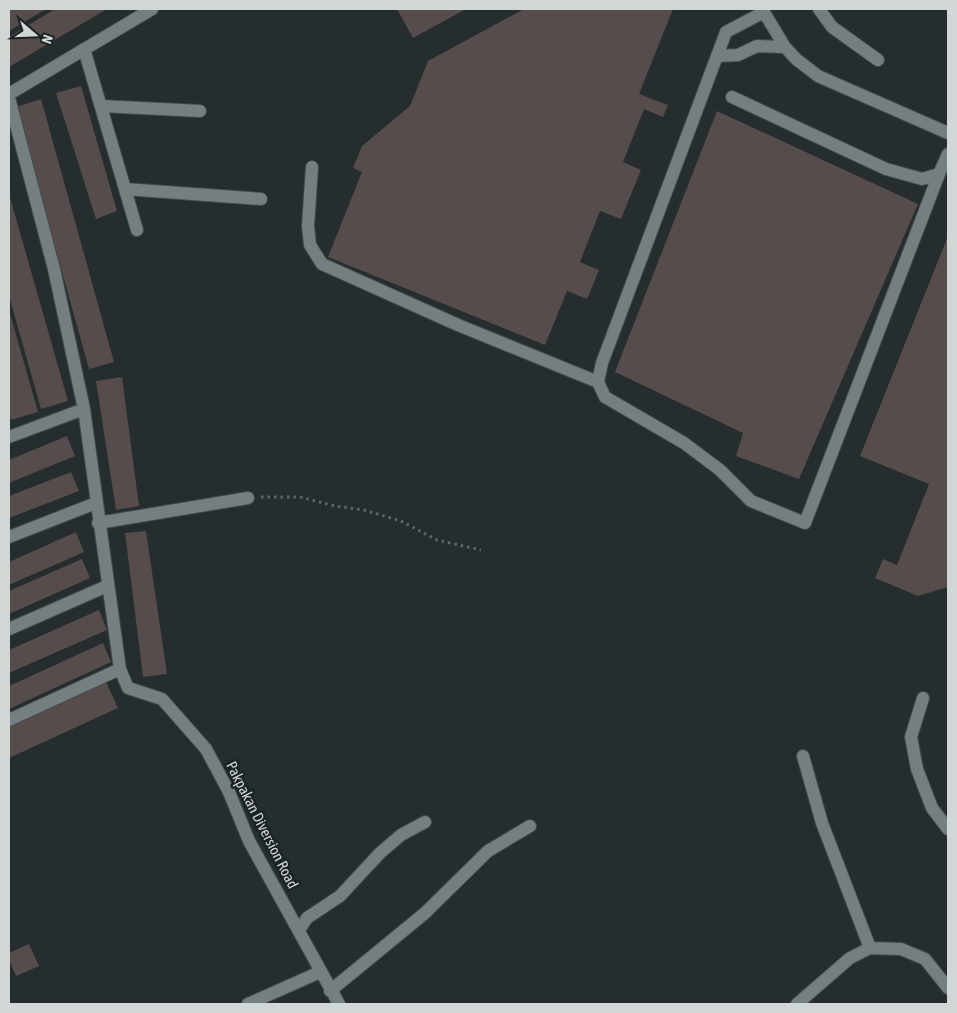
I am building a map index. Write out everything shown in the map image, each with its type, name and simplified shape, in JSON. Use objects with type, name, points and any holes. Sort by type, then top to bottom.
[{"type":"street","points":[[9,94],[152,9]]},
{"type":"street","points":[[819,9],[832,27],[878,60]]},
{"type":"street","points":[[948,133],[818,76],[796,59],[785,47],[763,10],[726,32],[602,363],[598,382],[605,397],[684,442],[720,470],[751,501],[805,523],[948,154]]},
{"type":"street","points":[[718,56],[738,55],[757,46],[785,47]]},
{"type":"street","points":[[84,49],[137,230]]},
{"type":"street","points":[[732,97],[886,169],[922,179],[939,174]]},
{"type":"street","points":[[9,98],[54,269],[84,409],[98,524],[120,669],[9,720]]},
{"type":"street","points":[[101,106],[200,112]]},
{"type":"street","points":[[312,167],[308,226],[310,245],[322,264],[458,326],[598,382]]},
{"type":"street","points":[[125,189],[261,199]]},
{"type":"street","points":[[9,437],[84,409]]},
{"type":"street","points":[[98,524],[248,498]]},
{"type":"street","points":[[9,537],[96,503]]},
{"type":"street","points":[[9,629],[107,586]]},
{"type":"street","name":"Pakpakan Diversion Road","points":[[120,669],[128,688],[162,699],[206,749],[229,792],[249,842],[299,930],[330,991],[339,1004]]},
{"type":"street","points":[[923,698],[911,737],[917,769],[932,808],[948,829]]},
{"type":"street","points":[[803,756],[822,823],[870,948]]},
{"type":"street","points":[[299,930],[307,918],[340,896],[380,852],[401,835],[425,822]]},
{"type":"street","points":[[330,991],[425,913],[488,851],[530,826]]},
{"type":"street","points":[[797,1004],[850,958],[870,948],[901,949],[925,959],[948,988]]},
{"type":"street","points":[[248,1004],[320,972]]},
{"type":"path","points":[[248,498],[300,497],[326,504],[364,510],[401,521],[436,540],[481,550]]},
{"type":"building","points":[[9,9],[46,9],[9,31]]},
{"type":"building","points":[[55,9],[107,9],[9,67],[9,37]]},
{"type":"building","points":[[397,9],[466,9],[413,38]]},
{"type":"building","points":[[524,9],[673,9],[639,94],[668,105],[663,117],[644,109],[623,162],[641,170],[621,219],[600,211],[580,262],[599,270],[587,299],[567,291],[545,345],[328,257],[362,172],[353,168],[362,146],[410,106],[428,61]]},
{"type":"building","points":[[81,86],[117,211],[96,219],[56,93]]},
{"type":"building","points":[[41,99],[114,362],[89,369],[16,107]]},
{"type":"building","points":[[717,111],[918,204],[799,479],[736,456],[743,433],[615,372]]},
{"type":"building","points":[[9,194],[68,401],[41,409],[9,296]]},
{"type":"building","points":[[948,236],[948,587],[918,596],[875,578],[883,559],[897,565],[929,484],[860,456]]},
{"type":"building","points":[[9,310],[38,412],[11,420],[9,412]]},
{"type":"building","points":[[122,377],[139,506],[116,510],[96,381]]},
{"type":"building","points":[[67,436],[75,456],[9,483],[9,460]]},
{"type":"building","points":[[71,472],[79,491],[9,518],[9,496]]},
{"type":"building","points":[[146,531],[167,674],[143,677],[125,533]]},
{"type":"building","points":[[76,532],[84,552],[9,585],[9,562]]},
{"type":"building","points":[[82,559],[90,578],[9,614],[9,591]]},
{"type":"building","points":[[99,610],[107,630],[9,673],[9,650]]},
{"type":"building","points":[[103,643],[111,662],[9,709],[9,686]]},
{"type":"building","points":[[106,682],[118,708],[9,758],[9,727]]},
{"type":"building","points":[[29,944],[39,966],[16,976],[9,960],[9,953]]}]
